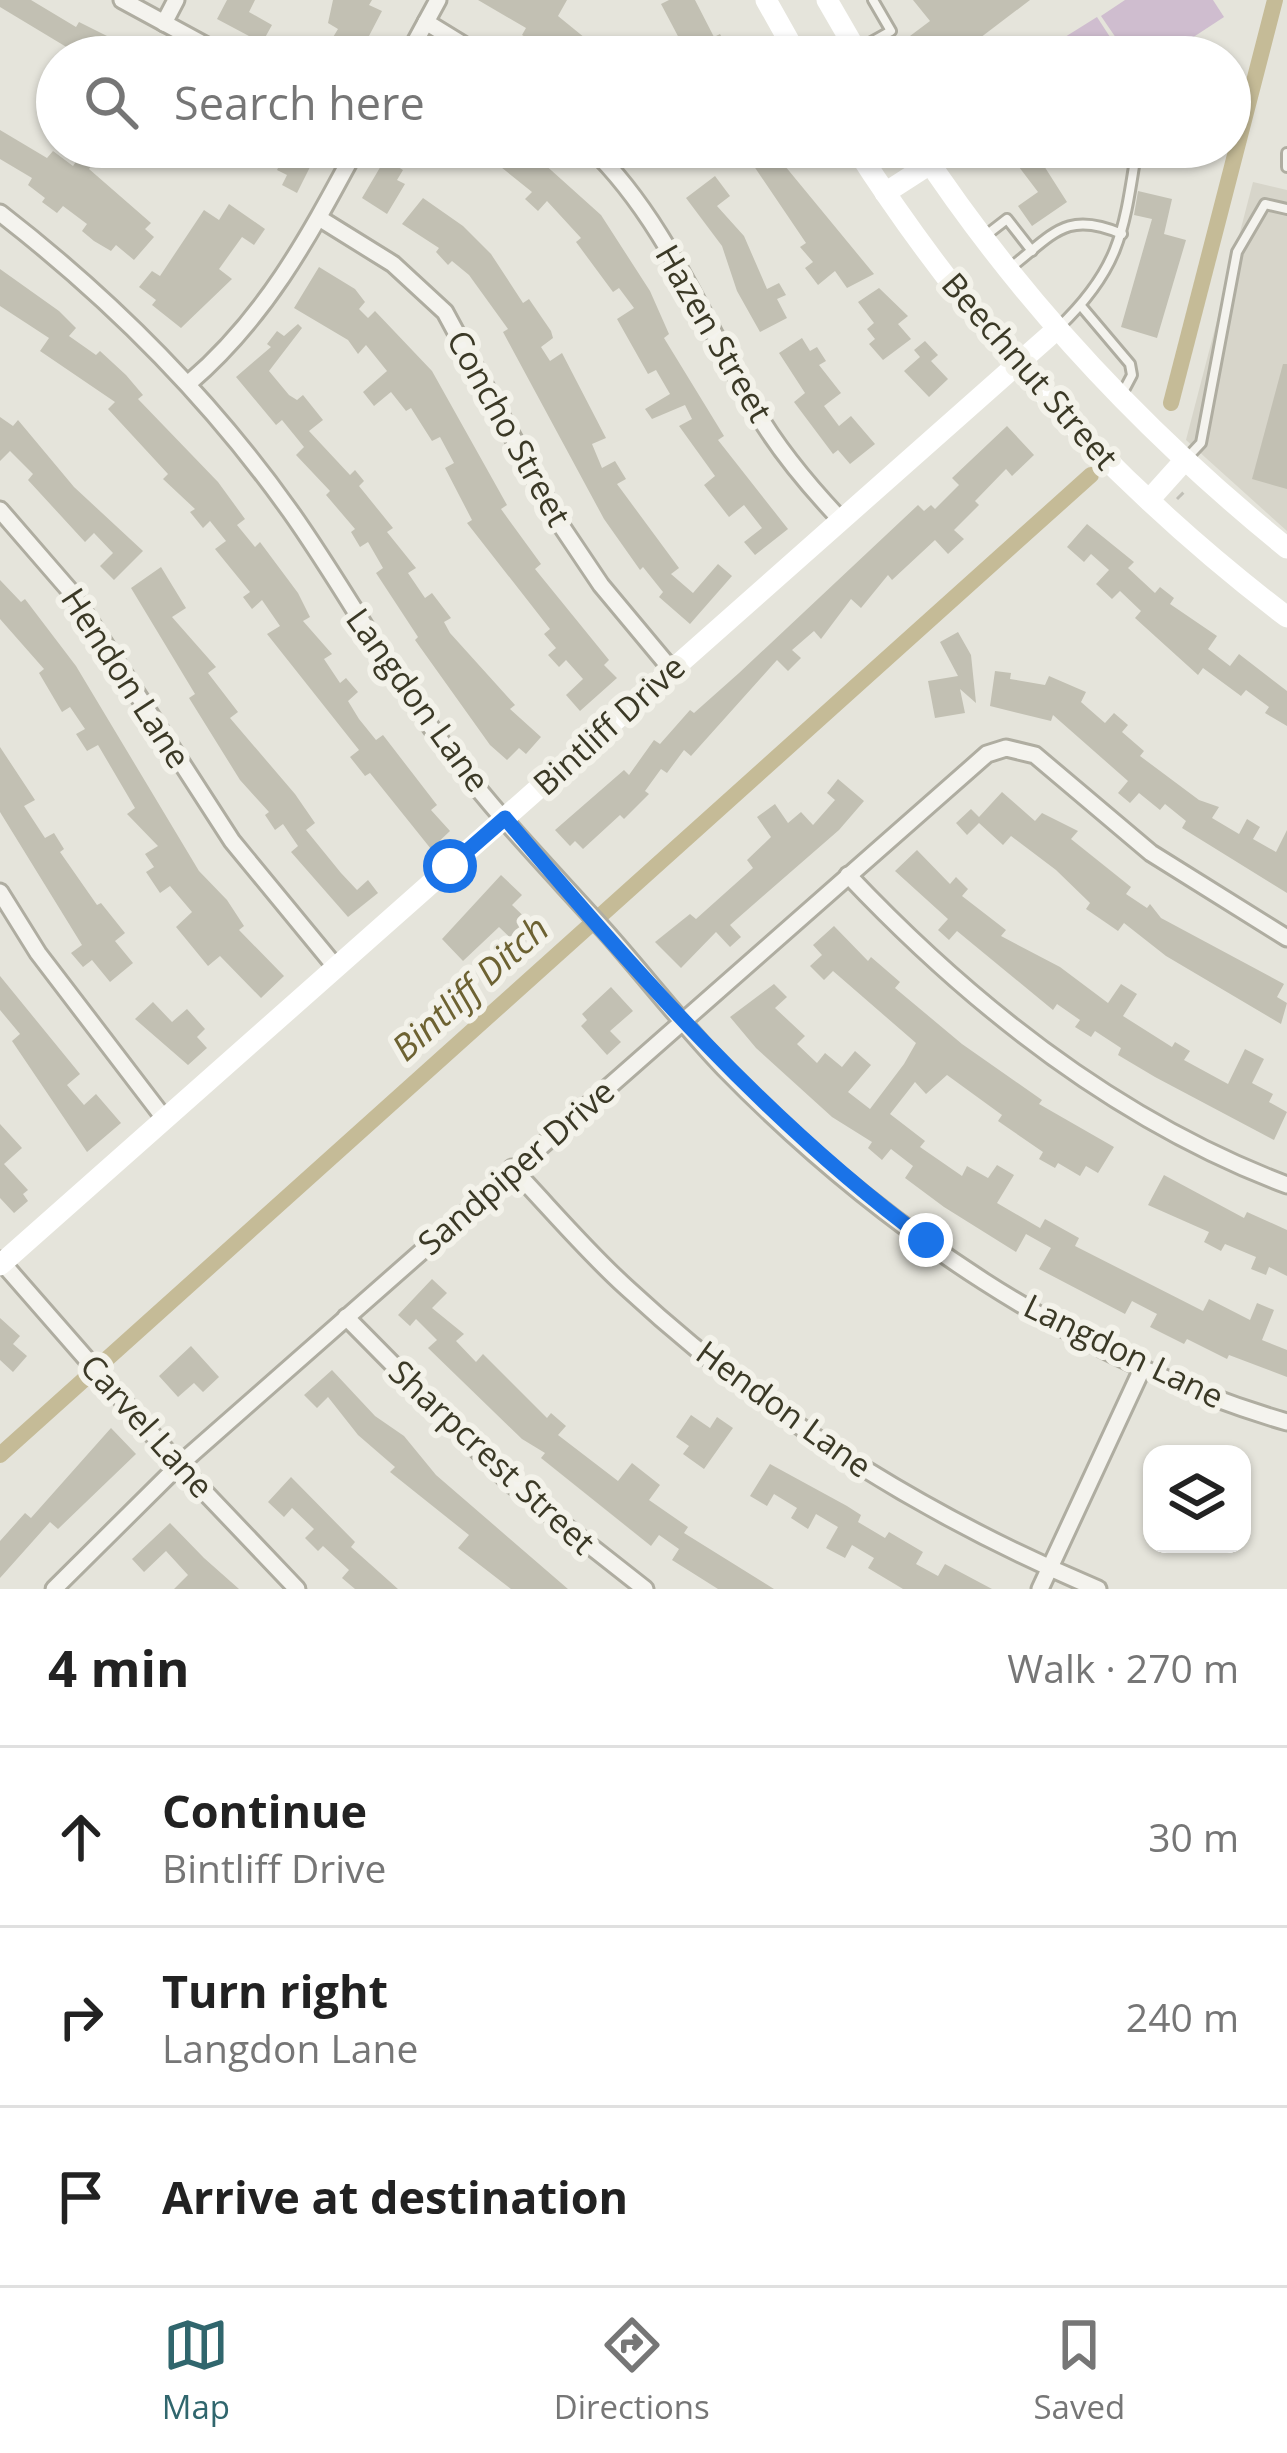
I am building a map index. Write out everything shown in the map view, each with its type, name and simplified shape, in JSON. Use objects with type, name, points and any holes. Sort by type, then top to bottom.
[{"type":"main road","points":[[766,0],[786,36]]},
{"type":"main road","points":[[826,0],[847,36]]},
{"type":"main road","name":"Beechnut Street","points":[[869,168],[1018,366],[1092,448],[1287,617]]},
{"type":"main road","points":[[885,193],[912,168]]},
{"type":"main road","name":"Beechnut Street","points":[[934,168],[1057,328],[1119,399],[1287,548]]},
{"type":"main road","name":"Bintliff Drive","points":[[1,1263],[1057,328]]},
{"type":"main road","points":[[1149,500],[1184,461]]},
{"type":"street","points":[[122,0],[188,36]]},
{"type":"street","points":[[164,23],[176,0]]},
{"type":"street","points":[[419,36],[438,0]]},
{"type":"street","points":[[427,22],[449,36]]},
{"type":"street","points":[[189,382],[250,326],[346,168]]},
{"type":"street","name":"Hazen Street","points":[[606,168],[680,268],[755,410],[802,478],[839,518]]},
{"type":"street","name":"Langdon Lane","points":[[0,213],[77,273],[189,382],[290,512],[452,757],[682,1022],[787,1128],[854,1186],[1038,1315],[1143,1366],[1287,1422]]},
{"type":"street","name":"Concho Street","points":[[319,218],[393,264],[445,312],[558,521],[601,585],[671,669]]},
{"type":"street","name":"Hendon Lane","points":[[0,510],[71,592],[232,841],[334,965]]},
{"type":"street","name":"Sandpiper Drive","points":[[54,1589],[179,1465],[987,754],[1006,748],[1036,755],[1151,853],[1287,938]]},
{"type":"street","points":[[848,874],[951,976],[1075,1073],[1203,1146],[1287,1185]]},
{"type":"street","points":[[0,892],[38,953],[164,1118]]},
{"type":"street","name":"Hendon Lane","points":[[512,1168],[626,1288],[755,1395],[852,1463],[1049,1568],[1099,1589]]},
{"type":"street","name":"Carvel Lane","points":[[1,1263],[179,1465],[297,1589]]},
{"type":"street","name":"Sharpcrest Street","points":[[346,1317],[509,1483],[645,1589]]},
{"type":"street","points":[[1040,1589],[1143,1366]]},
{"type":"lane","points":[[873,0],[891,31],[884,36]]},
{"type":"lane","points":[[1287,153],[1287,167]]},
{"type":"lane","points":[[1057,328],[1098,290],[1122,234],[1133,168]]},
{"type":"lane","points":[[1184,461],[1201,443],[1237,252],[1265,204],[1287,209]]},
{"type":"lane","points":[[984,236],[1007,219],[1032,251]]},
{"type":"lane","points":[[1009,268],[1069,223],[1092,221],[1122,234]]},
{"type":"lane","points":[[1081,306],[1130,364],[1132,375],[1119,399]]},
{"type":"path","points":[[1176,500],[1185,491]]},
{"type":"shaded area","points":[[1125,0],[1213,0],[1224,17],[1195,36],[1115,36],[1101,16]]},
{"type":"shaded area","points":[[1097,17],[1109,36],[1067,36]]},
{"type":"shaded area","points":[[1253,182],[1287,190],[1287,531],[1186,440]]},
{"type":"building","points":[[0,0],[31,0],[76,27],[79,22],[107,36],[48,36],[0,7]]},
{"type":"building","points":[[227,0],[255,0],[249,12],[272,25],[266,36],[249,36],[217,19]]},
{"type":"building","points":[[333,0],[372,0],[369,5],[382,11],[369,36],[334,36],[338,29],[328,23]]},
{"type":"building","points":[[478,0],[567,0],[558,16],[583,36],[524,36],[526,28]]},
{"type":"building","points":[[695,0],[713,36],[678,36],[661,4]]},
{"type":"building","points":[[913,0],[1030,0],[983,36],[910,36],[930,21]]},
{"type":"building","points":[[0,130],[36,151],[36,168],[90,168],[151,223],[145,229],[154,237],[134,260],[116,245],[111,251],[82,231],[87,224],[63,206],[57,213],[42,202],[45,198],[28,185],[32,178],[0,159]]},
{"type":"building","points":[[310,168],[297,193],[282,185],[287,175],[277,170]]},
{"type":"building","points":[[380,168],[403,170],[397,180],[405,184],[387,214],[362,198]]},
{"type":"building","points":[[502,168],[549,168],[601,215],[650,291],[669,334],[664,338],[724,436],[718,440],[788,529],[755,555],[744,542],[762,528],[744,505],[729,517],[704,485],[715,476],[679,426],[692,419],[685,405],[652,419],[645,409],[670,394],[656,370],[648,374],[617,319],[634,308],[619,288],[613,292],[576,242],[581,238],[547,201],[538,211],[525,199],[532,192]]},
{"type":"building","points":[[755,168],[787,168],[874,274],[847,288],[835,271],[818,285],[805,268],[813,262],[800,247],[806,243]]},
{"type":"building","points":[[1020,168],[1045,168],[1067,202],[1032,226],[1018,206],[1038,192]]},
{"type":"building","points":[[715,176],[730,196],[717,206],[744,236],[767,289],[779,283],[786,295],[777,299],[787,318],[760,332],[737,291],[722,246],[686,198]]},
{"type":"building","points":[[1138,191],[1172,199],[1164,234],[1186,240],[1157,338],[1121,327],[1152,219],[1134,215]]},
{"type":"building","points":[[423,198],[463,226],[491,254],[523,303],[529,299],[551,331],[553,338],[541,347],[550,361],[562,353],[606,438],[592,444],[602,468],[615,461],[626,479],[617,484],[679,568],[671,574],[693,593],[718,564],[732,576],[690,624],[659,597],[663,592],[643,567],[640,570],[604,519],[503,332],[508,329],[469,275],[452,261],[448,265],[436,252],[439,248],[402,224]]},
{"type":"building","points":[[229,204],[265,229],[254,245],[242,237],[219,269],[232,279],[181,328],[152,305],[156,300],[139,287],[152,271],[160,276],[204,210],[219,220]]},
{"type":"building","points":[[319,267],[355,289],[365,302],[359,309],[368,318],[375,311],[432,371],[507,505],[501,509],[541,564],[535,569],[609,660],[604,665],[617,678],[580,711],[566,695],[583,679],[566,660],[559,667],[548,655],[556,648],[544,634],[550,629],[467,523],[472,520],[445,468],[454,463],[440,437],[432,441],[411,408],[406,411],[391,392],[374,406],[363,392],[387,371],[366,345],[358,354],[348,340],[294,308]]},
{"type":"building","points":[[0,269],[59,311],[76,328],[69,336],[96,355],[100,351],[126,375],[143,395],[138,399],[218,482],[245,519],[237,525],[255,547],[260,542],[298,593],[310,617],[303,621],[332,654],[324,659],[340,683],[346,678],[358,692],[348,701],[359,719],[376,740],[383,735],[437,805],[431,810],[450,831],[431,849],[370,773],[365,776],[350,757],[359,750],[267,634],[280,626],[262,600],[252,609],[243,597],[250,592],[215,549],[226,541],[210,521],[203,528],[190,512],[195,509],[163,479],[168,474],[108,409],[115,402],[40,351],[49,338],[0,306]]},
{"type":"building","points":[[879,288],[908,316],[898,324],[911,339],[883,360],[869,344],[875,339],[867,329],[874,323],[858,302]]},
{"type":"building","points":[[298,324],[302,328],[269,371],[289,395],[297,400],[303,395],[323,420],[309,431],[350,475],[355,470],[364,481],[359,486],[393,528],[387,532],[416,568],[408,573],[425,598],[432,593],[451,618],[444,622],[450,633],[515,705],[510,709],[541,737],[526,754],[519,748],[507,760],[490,745],[415,640],[418,637],[376,573],[383,568],[368,542],[360,547],[351,532],[355,529],[326,495],[330,491],[296,455],[304,447],[282,420],[276,425],[236,377],[271,347],[267,344],[277,331],[284,336]]},
{"type":"building","points":[[802,338],[810,351],[817,347],[826,361],[819,365],[841,393],[824,406],[839,426],[851,416],[875,444],[850,464],[838,450],[833,454],[794,402],[805,393],[779,353]]},
{"type":"building","points":[[925,341],[938,355],[931,361],[948,379],[929,397],[904,371],[920,357],[914,350]]},
{"type":"building","points":[[1283,364],[1287,364],[1287,489],[1252,479]]},
{"type":"building","points":[[0,417],[13,426],[18,420],[74,487],[143,551],[114,580],[100,566],[113,553],[94,533],[85,542],[28,480],[33,474],[10,451],[0,461]]},
{"type":"building","points":[[1007,426],[1034,455],[1012,476],[1006,469],[975,501],[979,505],[954,530],[964,539],[948,554],[935,540],[892,580],[888,575],[861,608],[851,599],[821,639],[814,631],[792,650],[801,658],[788,671],[777,660],[691,756],[684,750],[667,773],[661,769],[645,791],[649,794],[583,849],[575,841],[570,846],[555,830],[624,770],[629,775],[654,740],[660,744],[690,710],[694,713],[739,673],[918,505],[924,511],[931,505],[935,509],[959,485],[952,478]]},
{"type":"building","points":[[1087,524],[1134,562],[1128,568],[1155,593],[1160,587],[1174,598],[1170,604],[1217,636],[1208,649],[1230,666],[1239,654],[1287,691],[1287,726],[1265,713],[1269,707],[1246,690],[1241,696],[1203,668],[1198,675],[1135,618],[1141,611],[1120,591],[1112,599],[1096,584],[1109,570],[1091,554],[1084,562],[1067,547]]},
{"type":"building","points":[[161,567],[186,608],[172,617],[216,667],[208,673],[238,712],[230,718],[295,794],[315,823],[306,830],[341,873],[357,890],[368,880],[378,893],[348,917],[291,852],[298,846],[283,824],[275,830],[265,815],[269,812],[240,780],[189,698],[195,694],[131,588]]},
{"type":"building","points":[[0,580],[21,602],[25,599],[76,666],[199,871],[227,900],[244,926],[239,930],[284,976],[261,998],[220,956],[208,966],[176,927],[192,912],[170,886],[160,893],[146,872],[154,867],[145,854],[158,846],[127,814],[135,808],[98,745],[87,751],[76,734],[85,729],[70,707],[62,712],[39,673],[44,669],[0,619]]},
{"type":"building","points":[[958,632],[971,655],[976,703],[960,689],[965,713],[935,718],[928,681],[958,676],[940,642]]},
{"type":"building","points":[[995,671],[1011,673],[1010,679],[1045,685],[1049,676],[1086,692],[1081,702],[1105,723],[1114,713],[1128,725],[1122,732],[1144,751],[1140,756],[1199,800],[1219,807],[1212,818],[1239,834],[1247,819],[1260,827],[1253,839],[1276,852],[1287,830],[1287,893],[1182,828],[1186,821],[1165,804],[1160,810],[1139,793],[1130,803],[1118,793],[1128,781],[1053,715],[1051,721],[990,706]]},
{"type":"building","points":[[0,747],[35,800],[24,806],[45,838],[54,833],[64,849],[60,852],[97,905],[101,903],[125,933],[115,941],[133,963],[110,982],[92,960],[83,967],[71,953],[82,945],[0,812]]},
{"type":"building","points":[[838,779],[864,801],[839,830],[730,925],[741,937],[730,947],[716,932],[681,968],[655,942],[690,914],[696,919],[753,868],[747,860],[771,837],[757,817],[775,804],[788,823],[801,812],[813,825],[835,800],[827,793]]},
{"type":"building","points":[[1002,792],[1035,821],[1042,813],[1078,831],[1071,839],[1131,887],[1126,894],[1147,908],[1150,904],[1161,918],[1284,984],[1277,997],[1287,1003],[1281,1024],[1166,956],[1124,923],[1118,931],[1086,909],[1090,903],[1011,836],[1003,845],[979,823],[967,835],[956,823],[971,809],[979,817]]},
{"type":"building","points":[[917,850],[950,884],[956,877],[968,889],[962,896],[1006,930],[1001,936],[1060,967],[1108,1003],[1121,984],[1137,994],[1123,1016],[1172,1047],[1175,1042],[1190,1051],[1184,1060],[1228,1084],[1245,1049],[1264,1059],[1252,1083],[1273,1094],[1269,1102],[1287,1112],[1274,1140],[1118,1055],[1121,1048],[1095,1031],[1091,1037],[1075,1027],[1080,1020],[1057,1004],[1053,1010],[957,931],[949,940],[938,930],[948,919],[895,871]]},
{"type":"building","points":[[501,875],[522,895],[512,905],[537,929],[520,947],[499,927],[463,961],[442,939]]},
{"type":"building","points":[[834,926],[868,961],[871,957],[900,982],[895,988],[962,1044],[1042,1100],[1039,1104],[1114,1147],[1098,1173],[1086,1166],[1080,1176],[1058,1163],[1055,1168],[1039,1159],[1043,1152],[998,1121],[1002,1115],[947,1075],[926,1094],[915,1082],[890,1114],[925,1141],[920,1147],[962,1176],[967,1166],[988,1178],[997,1165],[1014,1175],[997,1203],[1040,1228],[1045,1219],[1079,1238],[1075,1246],[1203,1311],[1209,1299],[1250,1320],[1257,1303],[1274,1310],[1262,1340],[1287,1350],[1287,1377],[1229,1355],[1227,1359],[1187,1339],[1184,1344],[1150,1327],[1157,1314],[1132,1301],[1125,1314],[1039,1269],[1051,1248],[1026,1234],[1016,1252],[944,1207],[905,1178],[913,1166],[891,1149],[882,1160],[868,1148],[872,1142],[832,1117],[756,1048],[730,1017],[774,984],[787,997],[775,1008],[805,1036],[797,1044],[817,1063],[825,1053],[842,1067],[855,1051],[871,1065],[848,1092],[870,1109],[904,1064],[916,1043],[833,971],[824,980],[810,966],[822,955],[813,945]]},
{"type":"building","points":[[0,976],[80,1074],[67,1085],[84,1105],[96,1094],[121,1123],[87,1152],[12,1041],[20,1034],[0,1010]]},
{"type":"building","points":[[611,987],[633,1011],[610,1031],[621,1042],[607,1055],[581,1026],[587,1020],[582,1014]]},
{"type":"building","points":[[153,1002],[172,1022],[187,1009],[205,1029],[197,1037],[207,1048],[188,1065],[135,1019]]},
{"type":"building","points":[[0,1124],[22,1148],[4,1164],[28,1190],[23,1194],[28,1201],[14,1213],[0,1198]]},
{"type":"building","points":[[1164,1175],[1244,1218],[1247,1212],[1287,1230],[1287,1276],[1269,1267],[1266,1275],[1251,1269],[1256,1257],[1225,1244],[1221,1251],[1204,1242],[1209,1232],[1148,1205]]},
{"type":"building","points":[[432,1279],[447,1293],[432,1308],[464,1334],[456,1341],[476,1362],[483,1354],[547,1418],[551,1413],[566,1426],[558,1435],[618,1481],[632,1463],[660,1485],[649,1500],[688,1527],[684,1533],[774,1589],[718,1589],[672,1560],[679,1549],[659,1535],[651,1546],[541,1458],[545,1453],[522,1439],[428,1348],[437,1340],[416,1319],[410,1326],[398,1315]]},
{"type":"building","points":[[0,1318],[20,1336],[13,1344],[27,1356],[13,1372],[0,1360]]},
{"type":"building","points":[[191,1346],[219,1377],[203,1392],[194,1383],[178,1397],[159,1376]]},
{"type":"building","points":[[332,1370],[375,1416],[404,1436],[436,1475],[568,1589],[511,1589],[458,1548],[469,1535],[390,1472],[395,1467],[358,1435],[328,1397],[317,1408],[304,1395]]},
{"type":"building","points":[[691,1415],[710,1428],[717,1417],[733,1428],[704,1469],[683,1454],[689,1446],[676,1437]]},
{"type":"building","points":[[111,1428],[136,1454],[58,1529],[50,1522],[0,1578],[0,1541],[25,1513],[31,1518]]},
{"type":"building","points":[[770,1464],[861,1515],[858,1522],[885,1538],[889,1532],[923,1552],[916,1564],[938,1576],[945,1564],[992,1589],[903,1589],[868,1568],[874,1558],[852,1545],[845,1558],[826,1548],[838,1527],[816,1514],[808,1529],[791,1518],[797,1508],[774,1494],[767,1506],[750,1496]]},
{"type":"building","points":[[291,1477],[355,1542],[351,1547],[398,1589],[355,1589],[342,1578],[349,1570],[323,1546],[318,1551],[305,1538],[314,1529],[292,1508],[284,1517],[268,1502]]},
{"type":"building","points":[[170,1523],[239,1589],[174,1589],[188,1575],[166,1551],[144,1572],[132,1559]]},
{"type":"waterway","name":"Bintliff Ditch","points":[[1251,93],[1275,0]]},
{"type":"waterway","name":"Bintliff Ditch","points":[[1171,403],[1232,168]]},
{"type":"waterway","name":"Bintliff Ditch","points":[[0,1455],[1091,475]]},
{"type":"route","points":[[450,866],[505,818],[725,1069],[854,1186],[926,1240]]}]
